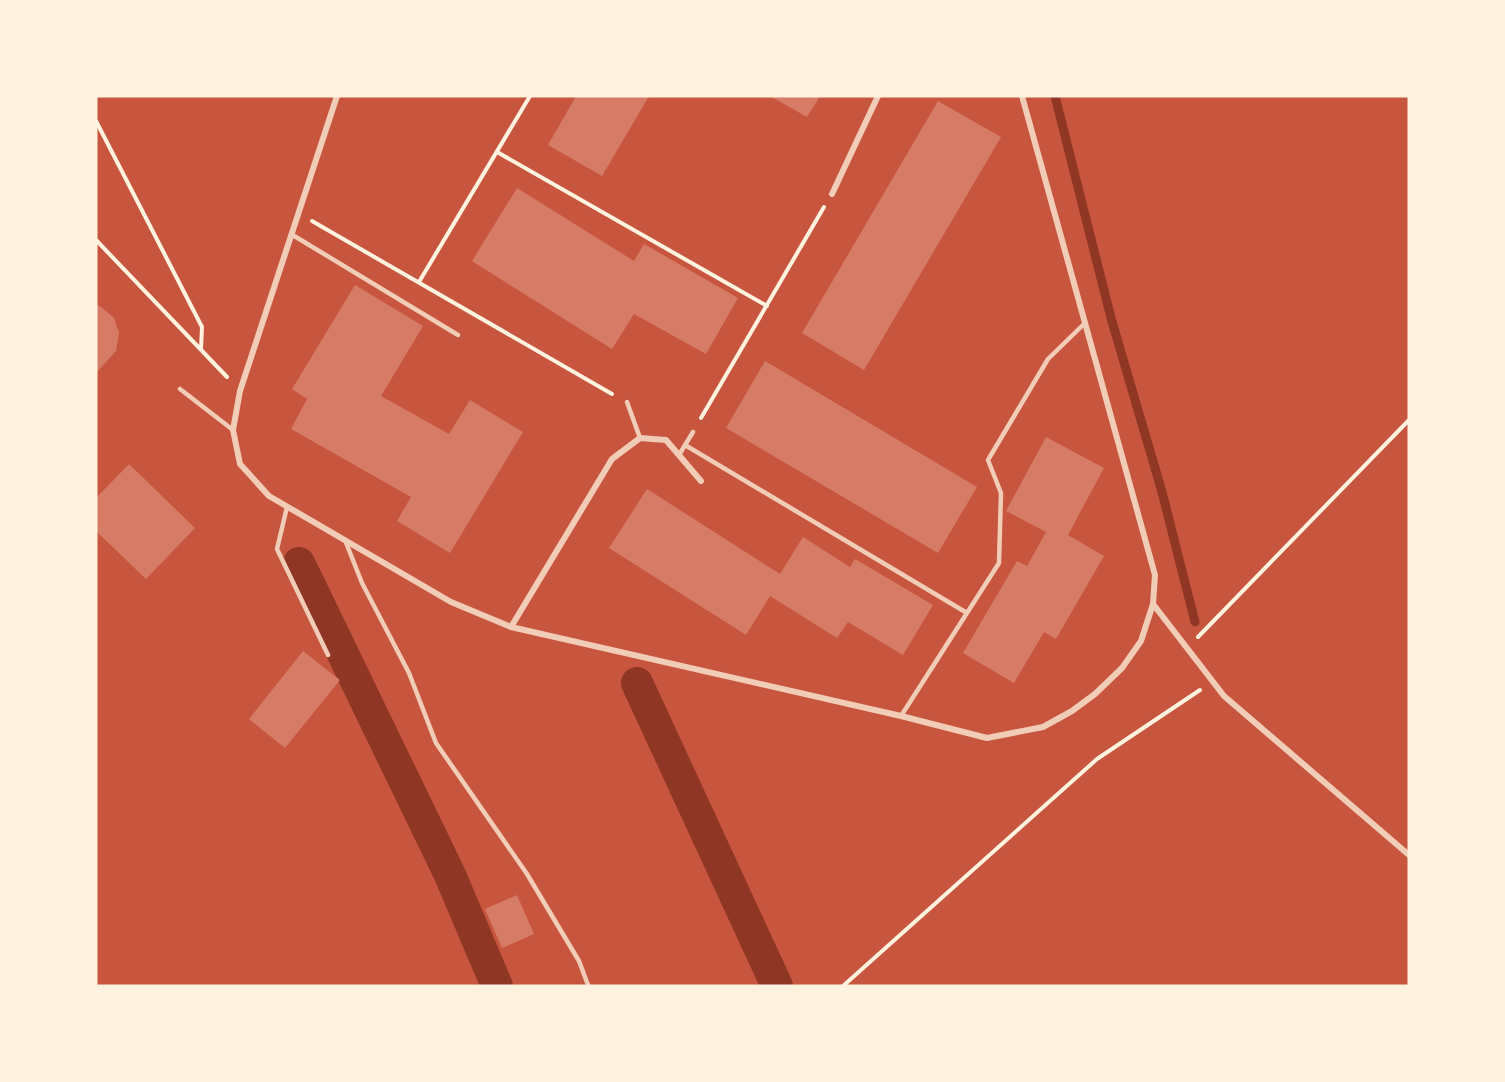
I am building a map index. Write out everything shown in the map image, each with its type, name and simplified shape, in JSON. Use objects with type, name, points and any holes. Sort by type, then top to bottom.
[{"type":"street","points":[[337,96],[240,391],[232,430],[240,464],[269,496],[451,602],[511,627],[901,716],[987,738],[1043,727],[1072,711],[1095,694],[1122,668],[1141,641],[1153,604],[1155,575],[1022,96]]},
{"type":"street","points":[[832,195],[878,96]]},
{"type":"street","points":[[511,627],[612,459],[640,438],[666,440],[701,480]]},
{"type":"street","points":[[1153,604],[1224,696],[1409,855]]},
{"type":"lane","points":[[291,234],[458,335]]},
{"type":"lane","points":[[901,716],[999,562],[1001,493],[988,460],[1048,359],[1085,322]]},
{"type":"lane","points":[[180,389],[232,430]]},
{"type":"lane","points":[[627,402],[640,438]]},
{"type":"lane","points":[[679,455],[693,432]]},
{"type":"lane","points":[[685,446],[967,613]]},
{"type":"lane","points":[[287,507],[277,549],[328,655]]},
{"type":"lane","points":[[345,540],[362,583],[409,674],[436,742],[527,874],[579,961],[588,985]]},
{"type":"path","points":[[419,282],[530,96]]},
{"type":"path","points":[[96,121],[202,327],[201,349]]},
{"type":"path","points":[[497,152],[767,306]]},
{"type":"path","points":[[693,432],[832,195]]},
{"type":"path","points":[[299,213],[627,402]]},
{"type":"path","points":[[96,240],[240,391]]},
{"type":"path","points":[[1187,648],[1409,420]]},
{"type":"path","points":[[843,986],[1097,759],[1213,682]]},
{"type":"building","points":[[576,96],[649,96],[602,176],[548,145]]},
{"type":"building","points":[[770,96],[820,96],[807,117]]},
{"type":"building","points":[[938,101],[1001,137],[864,370],[802,333]]},
{"type":"building","points":[[517,188],[634,261],[644,244],[738,298],[706,354],[634,314],[612,349],[472,261]]},
{"type":"building","points":[[355,285],[423,326],[381,396],[449,434],[470,400],[523,432],[450,553],[397,521],[411,497],[291,429],[307,399],[292,389]]},
{"type":"building","points":[[96,306],[100,306],[114,318],[119,333],[116,351],[96,373]]},
{"type":"building","points":[[765,361],[977,487],[938,553],[726,428]]},
{"type":"building","points":[[1046,437],[1104,468],[1068,535],[1104,556],[1056,639],[1044,632],[1014,683],[963,653],[1017,561],[1027,566],[1046,532],[1006,511]]},
{"type":"building","points":[[129,464],[195,528],[146,579],[96,531],[96,498]]},
{"type":"building","points":[[647,489],[780,574],[803,537],[850,567],[855,559],[933,605],[903,655],[848,622],[837,638],[770,596],[746,635],[609,548]]},
{"type":"building","points":[[303,651],[340,680],[285,748],[249,719]]},
{"type":"building","points":[[517,895],[534,934],[502,948],[485,909]]},
{"type":"waterway","points":[[1055,96],[1111,318],[1162,492],[1195,622]]},
{"type":"waterway","points":[[299,563],[450,875],[497,986]]},
{"type":"waterway","points":[[637,683],[777,986]]}]
